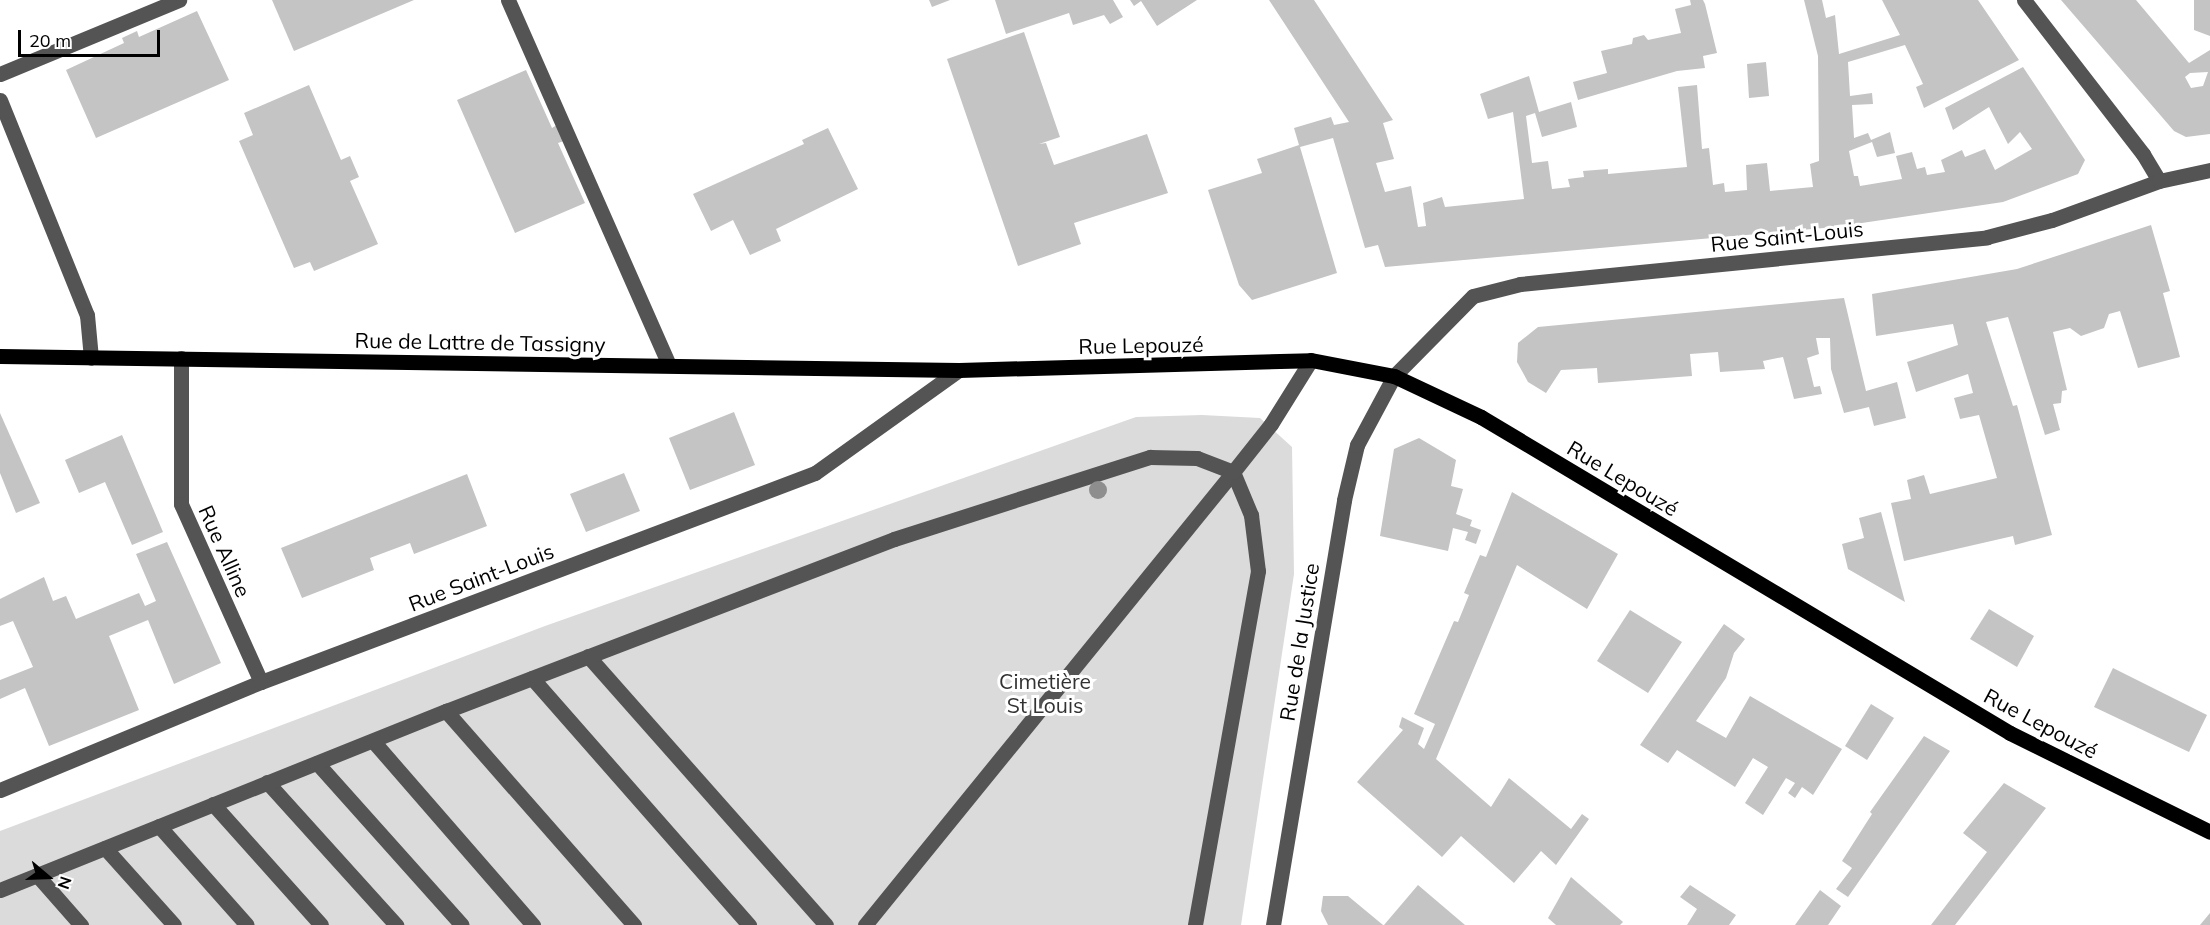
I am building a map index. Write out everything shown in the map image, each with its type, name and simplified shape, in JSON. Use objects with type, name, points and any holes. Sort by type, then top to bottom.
[{"type":"main road","name":"Rue de Lattre de Tassigny","points":[[0,356],[959,370]]},
{"type":"main road","name":"Rue Lepouzé","points":[[959,370],[1311,360],[1394,376],[1481,417],[2010,733],[2210,832]]},
{"type":"street","points":[[0,74],[179,0]]},
{"type":"street","points":[[508,0],[669,366]]},
{"type":"street","points":[[2024,0],[2143,154],[2158,181]]},
{"type":"street","points":[[0,100],[87,315],[91,358]]},
{"type":"street","name":"Rue Saint-Louis","points":[[1394,376],[1473,296],[1511,286],[1987,237],[2052,220],[2158,181],[2210,170]]},
{"type":"street","name":"Rue Alline","points":[[181,358],[181,504],[261,682]]},
{"type":"street","points":[[865,925],[1271,424],[1311,360]]},
{"type":"street","name":"Rue Saint-Louis","points":[[0,790],[261,682],[815,473],[959,370]]},
{"type":"street","name":"Rue de la Justice","points":[[1273,925],[1344,500],[1357,445],[1394,376]]},
{"type":"street","points":[[0,890],[446,711],[894,538],[1150,457],[1197,458],[1233,472],[1251,515],[1258,572],[1195,925]]},
{"type":"street","points":[[588,656],[826,925]]},
{"type":"street","points":[[532,678],[749,925]]},
{"type":"street","points":[[446,711],[634,925]]},
{"type":"street","points":[[373,741],[533,925]]},
{"type":"street","points":[[318,763],[462,925]]},
{"type":"street","points":[[267,782],[396,925]]},
{"type":"street","points":[[213,804],[321,925]]},
{"type":"street","points":[[159,826],[247,925]]},
{"type":"street","points":[[105,848],[174,925]]},
{"type":"street","points":[[37,875],[81,925]]},
{"type":"green space","name":"Cimetière St Louis","points":[[1202,415],[1260,418],[1292,447],[1294,574],[1241,925],[0,925],[0,831],[545,626],[1136,417]]},
{"type":"building","points":[[272,0],[414,0],[294,51]]},
{"type":"building","points":[[929,0],[950,0],[932,7]]},
{"type":"building","points":[[995,0],[1113,0],[1123,17],[1110,24],[1104,15],[1073,25],[1069,13],[1006,34]]},
{"type":"building","points":[[1130,0],[1197,0],[1157,26],[1141,1],[1134,6]]},
{"type":"building","points":[[1269,0],[1314,0],[1393,120],[1383,123],[1394,159],[1376,163],[1385,192],[1411,186],[1418,227],[1426,226],[1423,203],[1442,197],[1445,207],[1524,199],[1513,112],[1488,119],[1480,94],[1529,76],[1539,112],[1571,102],[1577,127],[1542,137],[1535,113],[1526,116],[1532,163],[1548,161],[1552,189],[1570,187],[1568,179],[1584,177],[1583,171],[1608,169],[1608,174],[1687,167],[1678,87],[1697,85],[1702,149],[1709,148],[1713,185],[1724,183],[1725,192],[1747,190],[1746,165],[1767,163],[1770,191],[1813,187],[1810,164],[1819,161],[1818,56],[1804,0],[1822,0],[1826,18],[1835,15],[1839,54],[1900,35],[1882,0],[1978,0],[2019,60],[1924,108],[1916,87],[1923,84],[1905,45],[1848,62],[1850,96],[1872,93],[1873,104],[1852,105],[1854,138],[1868,133],[1871,140],[1890,132],[1895,153],[1877,157],[1872,142],[1849,151],[1854,176],[1858,176],[1860,186],[1902,179],[1896,156],[1912,152],[1917,169],[1925,167],[1927,175],[1945,172],[1941,160],[1962,150],[1965,157],[1985,149],[1995,170],[2032,149],[2020,132],[2008,144],[1989,107],[1953,130],[1945,108],[2023,67],[2085,160],[2078,174],[2003,202],[1835,227],[1385,267],[1378,245],[1365,248],[1333,138],[1300,147],[1337,273],[1252,300],[1239,285],[1208,190],[1262,173],[1257,159],[1299,145],[1294,128],[1331,117],[1334,125],[1349,122]]},
{"type":"building","points":[[1690,0],[1703,0],[1717,53],[1703,56],[1705,68],[1677,71],[1578,100],[1573,82],[1607,73],[1601,51],[1632,44],[1633,38],[1644,35],[1648,40],[1681,33],[1675,9],[1691,5]]},
{"type":"building","points":[[2061,0],[2136,0],[2189,63],[2210,50],[2210,134],[2186,137],[2174,131]],"holes":[[[2208,72],[2203,86],[2191,88],[2185,77],[2190,73]]]},
{"type":"building","points":[[2194,0],[2210,0],[2210,36],[2194,30]]},
{"type":"building","points":[[197,11],[229,80],[96,138],[66,70],[124,43],[122,38],[137,31],[139,37]]},
{"type":"building","points":[[1024,32],[1060,137],[1039,144],[1046,143],[1054,165],[1147,134],[1168,193],[1074,223],[1081,244],[1018,266],[947,59]]},
{"type":"building","points":[[1766,62],[1769,96],[1749,98],[1747,64]]},
{"type":"building","points":[[526,70],[552,128],[557,125],[564,141],[558,143],[585,203],[515,233],[457,100]]},
{"type":"building","points":[[309,85],[341,160],[350,156],[359,177],[350,181],[378,244],[314,271],[310,262],[294,268],[239,141],[253,135],[244,113]]},
{"type":"building","points":[[828,128],[858,189],[776,229],[781,241],[750,255],[733,220],[711,231],[693,194],[804,144],[802,140]]},
{"type":"building","points":[[2151,225],[2170,291],[2163,293],[2180,357],[2138,368],[2120,311],[2109,314],[2104,328],[2081,336],[2070,328],[2053,332],[2067,390],[2062,391],[2061,403],[2053,404],[2060,430],[2045,435],[2008,317],[1986,322],[2013,406],[2017,405],[2052,535],[2015,545],[2013,536],[1904,561],[1891,503],[1911,499],[1907,480],[1924,475],[1930,494],[1997,478],[1979,415],[1960,419],[1954,398],[1973,393],[1968,374],[1916,392],[1907,362],[1958,345],[1953,324],[1876,336],[1872,294],[2017,269]]},
{"type":"building","points":[[1844,298],[1866,391],[1897,382],[1906,418],[1874,426],[1869,407],[1844,413],[1831,369],[1830,338],[1816,338],[1819,354],[1807,358],[1814,387],[1820,386],[1822,394],[1794,399],[1783,357],[1763,361],[1765,369],[1720,372],[1718,352],[1690,354],[1692,376],[1598,383],[1597,368],[1561,370],[1546,393],[1528,382],[1517,362],[1518,343],[1538,327]]},
{"type":"building","points":[[734,412],[755,465],[690,490],[669,438]]},
{"type":"building","points":[[0,413],[40,503],[16,513],[0,473]]},
{"type":"building","points":[[122,435],[163,532],[132,545],[105,482],[79,493],[65,460]]},
{"type":"building","points":[[1419,438],[1456,460],[1451,486],[1463,489],[1456,514],[1472,520],[1470,526],[1481,530],[1476,544],[1465,540],[1468,532],[1453,528],[1448,551],[1380,536],[1394,449]]},
{"type":"building","points":[[624,473],[640,511],[586,532],[570,494]]},
{"type":"building","points":[[467,474],[487,526],[414,554],[410,543],[370,558],[374,570],[302,598],[281,548]]},
{"type":"building","points":[[1512,492],[1618,554],[1587,609],[1517,565],[1436,759],[1491,807],[1509,778],[1571,829],[1582,814],[1589,819],[1556,865],[1541,851],[1514,883],[1461,836],[1442,857],[1357,782],[1403,730],[1399,727],[1402,717],[1424,728],[1418,744],[1424,749],[1435,724],[1414,714],[1454,621],[1458,622],[1469,595],[1464,593],[1480,555],[1486,557]]},
{"type":"building","points":[[1881,512],[1905,602],[1848,569],[1842,544],[1864,538],[1859,518]]},
{"type":"building","points":[[167,542],[221,663],[174,684],[148,620],[109,636],[139,710],[49,746],[25,688],[0,699],[0,680],[33,667],[13,621],[0,626],[0,599],[44,577],[53,601],[66,596],[76,619],[139,593],[145,606],[156,601],[136,554]]},
{"type":"building","points":[[1989,609],[2034,636],[2017,667],[1970,639]]},
{"type":"building","points":[[1630,610],[1682,642],[1648,693],[1597,661]]},
{"type":"building","points":[[1724,624],[1745,639],[1734,653],[1726,678],[1696,721],[1726,738],[1750,696],[1842,749],[1813,795],[1802,787],[1795,798],[1788,793],[1795,783],[1786,778],[1763,815],[1745,803],[1768,767],[1753,758],[1735,787],[1677,750],[1668,763],[1640,745]]},
{"type":"building","points":[[2113,668],[2207,715],[2189,752],[2094,707]]},
{"type":"building","points":[[1871,704],[1894,718],[1867,760],[1845,746]]},
{"type":"building","points":[[1924,736],[1950,751],[1848,897],[1836,889],[1852,868],[1842,861],[1872,814],[1870,812]]},
{"type":"building","points":[[2004,783],[2046,808],[1955,925],[1931,925],[1987,852],[1963,833]]},
{"type":"building","points":[[1571,877],[1623,922],[1620,925],[1556,925],[1548,918]]},
{"type":"building","points":[[1418,885],[1465,925],[1384,925]]},
{"type":"building","points":[[1690,885],[1736,915],[1729,925],[1687,925],[1697,909],[1680,897]]},
{"type":"building","points":[[1820,890],[1841,906],[1828,925],[1795,925]]},
{"type":"building","points":[[1323,896],[1348,896],[1383,925],[1328,925],[1321,911]]},
{"type":"building","points":[[2210,913],[2210,925],[2200,925]]}]
